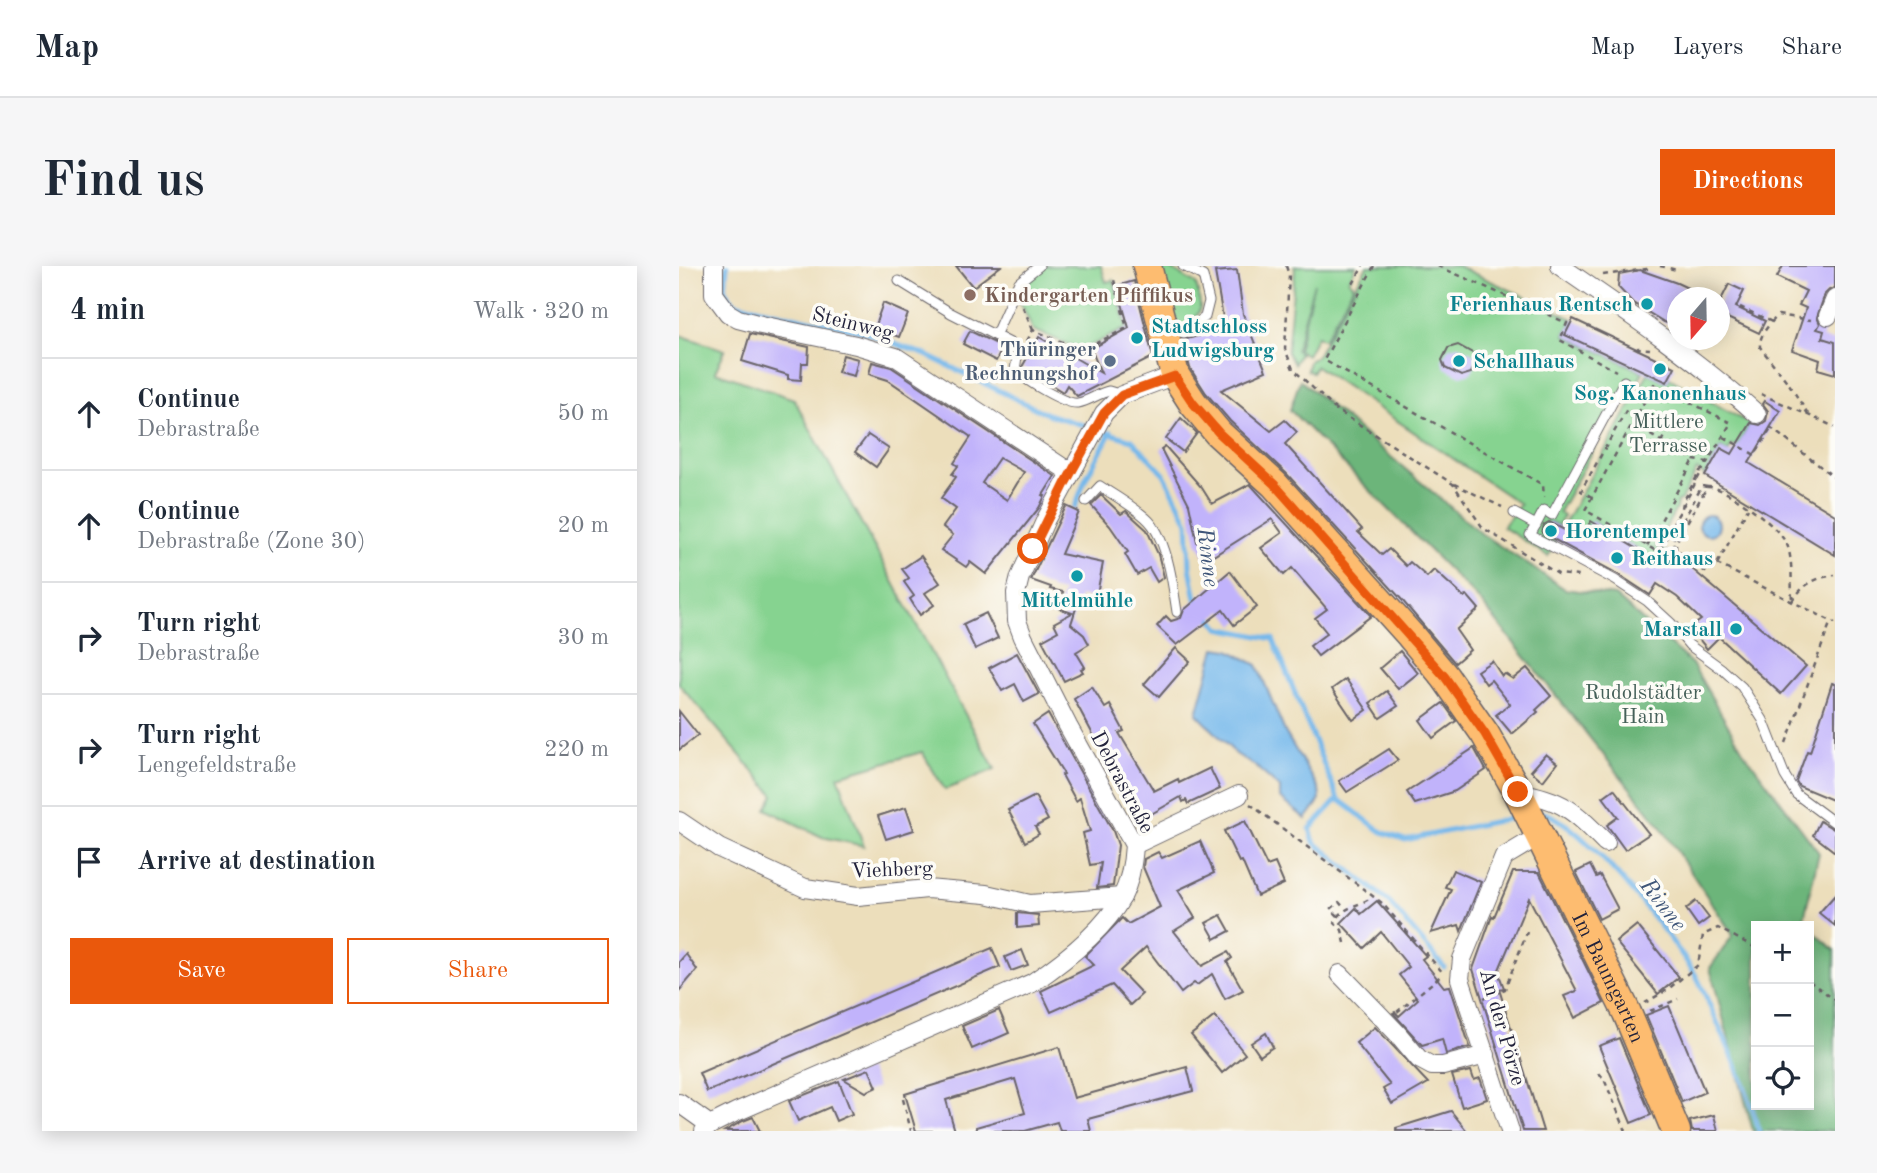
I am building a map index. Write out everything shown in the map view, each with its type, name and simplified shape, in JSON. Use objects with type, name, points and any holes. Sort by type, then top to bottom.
[{"type":"main road","name":"Im Baumgarten","points":[[1147,266],[1175,376],[1193,403],[1219,433],[1274,484],[1445,677],[1485,734],[1529,815],[1630,1020],[1676,1131]]},
{"type":"street","name":"Steinweg","points":[[714,266],[714,294],[728,313],[738,319],[856,345],[896,357],[1071,473]]},
{"type":"street","points":[[1560,266],[1730,390],[1756,414]]},
{"type":"street","points":[[1824,318],[1835,299]]},
{"type":"street","points":[[1122,395],[1175,376]]},
{"type":"street","name":"Debrastraße","points":[[679,1103],[707,1128],[1032,983],[1084,941],[1122,897],[1133,861],[1134,845],[1068,726],[1017,621],[1016,593],[1020,577],[1046,519],[1104,413],[1122,395]]},
{"type":"street","points":[[1529,815],[1545,797],[1562,803],[1606,843]]},
{"type":"street","points":[[1134,845],[1245,800]]},
{"type":"street","name":"An der Pörze","points":[[1510,1131],[1460,979],[1462,959],[1504,858],[1529,815]]},
{"type":"street","name":"Viehberg","points":[[679,821],[719,848],[805,888],[858,896],[927,889],[986,894],[1030,904],[1122,897]]},
{"type":"street","points":[[1340,974],[1419,1059],[1432,1066],[1443,1066],[1486,1055]]},
{"type":"lane","points":[[995,336],[1019,282],[1039,266]]},
{"type":"lane","points":[[1183,266],[1203,276],[1209,301],[1205,317],[1184,333]]},
{"type":"lane","points":[[899,281],[951,313],[1014,345],[1018,350],[1014,370],[1068,402],[1078,403],[1109,391],[1122,395]]},
{"type":"lane","points":[[1623,377],[1552,515],[1544,510],[1529,536],[1615,580],[1647,601],[1689,645],[1742,687],[1763,720],[1795,794],[1835,823]]},
{"type":"lane","points":[[1086,500],[1100,486],[1148,519],[1160,539],[1172,575],[1177,611]]},
{"type":"lane","points":[[1514,513],[1536,525]]},
{"type":"path","points":[[1286,266],[1289,275],[1285,349],[1293,369],[1335,409],[1453,484],[1514,513]]},
{"type":"path","points":[[1353,284],[1363,266]]},
{"type":"path","points":[[1374,266],[1324,360],[1543,485],[1544,510]]},
{"type":"path","points":[[1438,266],[1567,323],[1560,340],[1623,377]]},
{"type":"path","points":[[1585,283],[1605,275],[1650,266]]},
{"type":"path","points":[[1660,266],[1677,270]]},
{"type":"path","points":[[1015,291],[1033,330],[1082,351],[1127,328],[1114,280]]},
{"type":"path","points":[[1740,307],[1772,322]]},
{"type":"path","points":[[1808,414],[1761,347],[1760,341],[1778,315],[1824,318]]},
{"type":"path","points":[[1018,350],[1022,350],[1033,330]]},
{"type":"path","points":[[1654,384],[1731,423],[1700,471],[1682,508],[1659,545],[1658,552],[1585,510],[1637,415],[1654,384]]},
{"type":"path","points":[[1730,390],[1759,393],[1835,427]]},
{"type":"path","points":[[1592,497],[1581,491],[1627,409],[1637,415]]},
{"type":"path","points":[[1632,425],[1694,460],[1707,462]]},
{"type":"path","points":[[1723,436],[1755,455],[1771,428],[1835,478]]},
{"type":"path","points":[[1662,442],[1668,431]]},
{"type":"path","points":[[1647,547],[1694,460]]},
{"type":"path","points":[[1453,484],[1483,528],[1559,574]]},
{"type":"path","points":[[1748,507],[1717,564],[1707,573],[1676,550],[1676,542],[1689,513],[1707,487],[1713,486],[1748,507],[1775,527],[1787,544],[1791,564],[1792,601]]},
{"type":"path","points":[[1682,508],[1689,513]]},
{"type":"path","points":[[1717,564],[1833,622],[1785,745],[1777,752]]},
{"type":"path","points":[[1792,601],[1803,586],[1835,575]]},
{"type":"path","points":[[1245,800],[1383,903],[1434,962]]},
{"type":"path","points":[[1345,943],[1342,930],[1335,923],[1338,916],[1345,909],[1365,902],[1373,895]]},
{"type":"path","points":[[1338,916],[1331,909],[1339,902],[1345,909]]},
{"type":"path","points":[[1663,993],[1698,965],[1703,935],[1718,928],[1751,945]]},
{"type":"path","points":[[1469,1002],[1505,989],[1527,932]]},
{"type":"path","points":[[1386,1022],[1443,974]]},
{"type":"path","points":[[1813,984],[1835,1000]]},
{"type":"path","points":[[1630,1020],[1678,999]]},
{"type":"path","points":[[1599,1073],[1626,1131]]},
{"type":"path","points":[[903,1099],[911,1131]]},
{"type":"green space","points":[[1039,266],[1101,266],[1106,282],[1114,280],[1127,328],[1082,350],[1033,330],[1015,291]]},
{"type":"green space","points":[[1160,266],[1166,266],[1196,284],[1199,299],[1199,312],[1193,320],[1172,330]]},
{"type":"green space","points":[[1294,266],[1356,266],[1349,281],[1354,285],[1324,340],[1317,336],[1307,355],[1298,350],[1314,283],[1296,350],[1300,353],[1294,364],[1287,352]]},
{"type":"green space","points":[[1367,266],[1458,266],[1573,319],[1565,335],[1643,372],[1633,390],[1628,388],[1559,512],[1564,516],[1558,526],[1550,522],[1543,528],[1543,535],[1556,543],[1548,556],[1503,527],[1520,504],[1316,366],[1312,372],[1307,370],[1309,361],[1317,356]]},
{"type":"green space","points":[[679,335],[725,350],[715,372],[794,399],[995,769],[945,790],[922,752],[838,776],[864,846],[822,837],[766,809],[774,795],[679,684]]},
{"type":"green space","name":"Mittlere Terrasse","points":[[1648,373],[1667,382],[1669,378],[1750,424],[1737,447],[1732,445],[1728,452],[1721,448],[1705,476],[1697,470],[1681,500],[1677,501],[1676,509],[1655,547],[1667,551],[1663,565],[1592,521],[1580,538],[1562,528]]},
{"type":"green space","name":"Rudolstädter Hain","points":[[1300,380],[1482,534],[1565,589],[1615,596],[1692,664],[1743,751],[1819,853],[1803,921],[1751,921],[1751,1110],[1814,1110],[1814,932],[1835,950],[1835,1131],[1753,1131],[1710,968],[1733,935],[1658,823],[1481,602],[1290,410]]},
{"type":"water","points":[[1709,515],[1716,518],[1719,525],[1716,532],[1709,535],[1702,532],[1699,525],[1702,518]]},
{"type":"water","points":[[1215,648],[1229,650],[1257,665],[1285,732],[1319,789],[1320,800],[1306,819],[1280,798],[1280,788],[1254,765],[1236,754],[1197,714]]},
{"type":"building","points":[[956,266],[1001,266],[973,287]]},
{"type":"building","points":[[1783,266],[1835,266],[1835,288],[1825,294],[1817,317],[1820,324],[1817,329],[1824,331],[1822,338],[1835,342],[1835,374],[1818,369],[1820,360],[1792,350],[1806,308],[1799,305],[1806,291],[1777,277]]},
{"type":"building","points":[[1237,270],[1243,314],[1266,371],[1221,390],[1271,431],[1285,420],[1297,432],[1285,444],[1362,529],[1358,532],[1382,555],[1389,549],[1406,566],[1410,562],[1427,577],[1434,570],[1464,597],[1467,595],[1479,609],[1456,630],[1470,650],[1455,663],[1402,600],[1286,473],[1230,421],[1206,393],[1190,368],[1183,340],[1225,329],[1215,272]]},
{"type":"building","points":[[1640,270],[1686,287],[1667,287],[1667,323],[1633,303],[1618,287],[1619,274]]},
{"type":"building","name":"Stadtschloss Ludwigsburg","points":[[1134,281],[1153,357],[1077,396],[1067,385],[1063,392],[1022,367],[1039,337],[1101,373],[1091,349],[1129,328],[1117,286]]},
{"type":"building","points":[[1729,284],[1744,291],[1736,307],[1765,321],[1759,333],[1730,319],[1730,287],[1728,287]]},
{"type":"building","points":[[883,303],[908,314],[899,337],[874,328]]},
{"type":"building","points":[[1573,319],[1675,367],[1667,382],[1565,335]]},
{"type":"building","points":[[970,331],[1003,347],[996,361],[963,344]]},
{"type":"building","points":[[750,334],[809,347],[808,363],[802,363],[801,380],[788,379],[788,375],[742,361]]},
{"type":"building","name":"Schallhaus","points":[[1458,345],[1474,354],[1476,363],[1471,373],[1461,376],[1445,368],[1442,360],[1448,348]]},
{"type":"building","points":[[843,355],[858,359],[854,376],[838,372]]},
{"type":"building","points":[[872,362],[891,367],[1055,476],[1043,495],[1045,496],[1039,508],[986,574],[970,562],[966,567],[941,550],[953,535],[943,527],[956,509],[941,498],[956,477],[952,474],[958,466],[954,463],[971,437],[888,380],[869,374]],"holes":[[[999,458],[1024,472],[1007,500],[982,483]]]},
{"type":"building","points":[[1765,401],[1780,411],[1749,463],[1835,515],[1835,555],[1705,476],[1721,448],[1732,454],[1751,423],[1760,425],[1766,421],[1768,411],[1763,404]]},
{"type":"building","points":[[1181,418],[1197,433],[1183,452],[1166,439]]},
{"type":"building","points":[[868,435],[889,449],[876,467],[855,452]]},
{"type":"building","points":[[1165,446],[1202,488],[1212,504],[1250,484],[1371,616],[1318,656],[1310,646],[1327,633],[1315,618],[1327,609],[1292,568],[1284,575],[1261,548],[1282,533],[1272,519],[1207,560],[1197,542],[1189,504],[1161,449]]},
{"type":"building","points":[[1101,495],[1121,514],[1126,511],[1147,530],[1158,554],[1164,577],[1157,582],[1149,568],[1137,575],[1125,554],[1128,552],[1091,505]]},
{"type":"building","points":[[1066,506],[1079,512],[1061,554],[1103,563],[1096,599],[1080,596],[1071,624],[1084,635],[1089,644],[1076,652],[1085,667],[1081,669],[1083,672],[1064,681],[1042,640],[1058,631],[1054,623],[1072,613],[1058,608],[1063,592],[1031,580]]},
{"type":"building","points":[[1591,521],[1660,563],[1667,551],[1677,556],[1806,666],[1781,694],[1719,637],[1707,649],[1690,628],[1701,620],[1677,597],[1657,584],[1650,595],[1618,574],[1542,533],[1544,525],[1549,522],[1580,538]]},
{"type":"building","points":[[921,556],[940,583],[925,593],[934,605],[920,615],[910,599],[914,596],[904,582],[909,578],[902,569]]},
{"type":"building","points":[[1230,571],[1257,607],[1234,625],[1223,610],[1177,645],[1157,626],[1166,616],[1171,621],[1181,618],[1184,610]]},
{"type":"building","points":[[986,613],[998,638],[975,649],[963,624]]},
{"type":"building","points":[[1176,648],[1190,661],[1159,697],[1144,684]]},
{"type":"building","points":[[1400,651],[1418,673],[1398,689],[1380,668]]},
{"type":"building","points":[[1017,653],[1039,694],[1024,702],[1015,684],[1002,691],[989,668]]},
{"type":"building","points":[[1492,661],[1502,676],[1505,674],[1513,679],[1527,668],[1551,696],[1536,710],[1538,712],[1512,734],[1496,715],[1510,704],[1491,680],[1486,684],[1477,671]]},
{"type":"building","points":[[1346,679],[1367,710],[1353,720],[1332,689]]},
{"type":"building","points":[[1832,683],[1835,684],[1835,801],[1799,786],[1796,781],[1807,751],[1810,752]]},
{"type":"building","points":[[1092,687],[1105,708],[1110,705],[1124,731],[1119,733],[1154,791],[1210,768],[1220,789],[1188,804],[1186,800],[1183,802],[1181,797],[1146,817],[1141,809],[1135,813],[1074,699]]},
{"type":"building","points":[[1387,691],[1398,706],[1380,718],[1370,703]]},
{"type":"building","points":[[1443,703],[1456,721],[1433,738],[1420,720]]},
{"type":"building","points":[[679,711],[698,735],[679,750]]},
{"type":"building","points":[[1048,714],[1113,831],[1118,845],[1113,886],[1097,888],[1101,863],[1090,865],[1083,833],[1090,831],[1080,798],[1076,801],[1062,775],[1064,774],[1033,724]]},
{"type":"building","points":[[1474,748],[1486,770],[1455,791],[1415,804],[1407,792]]},
{"type":"building","points":[[1389,749],[1398,760],[1347,792],[1339,781]]},
{"type":"building","points":[[1546,754],[1557,763],[1543,781],[1531,771]]},
{"type":"building","points":[[1614,789],[1649,834],[1625,850],[1607,825],[1618,817],[1603,797]]},
{"type":"building","points":[[1035,796],[1048,820],[1035,827],[1039,834],[1025,842],[1008,810]]},
{"type":"building","points":[[906,807],[914,830],[886,839],[878,816]]},
{"type":"building","points":[[1245,821],[1267,866],[1275,863],[1284,884],[1257,896],[1242,861],[1239,862],[1224,831]]},
{"type":"building","points":[[1820,821],[1835,830],[1835,852],[1813,835]]},
{"type":"building","points":[[1200,841],[1214,873],[1178,890],[1195,918],[1174,931],[1202,966],[1228,952],[1232,958],[1227,962],[1243,990],[1225,999],[1212,974],[1181,993],[1146,947],[1120,971],[1142,994],[1130,1005],[1112,985],[1051,1012],[1041,991],[1094,965],[1085,956],[1122,918],[1128,924],[1160,907],[1143,867],[1144,859],[1158,852],[1162,858]]},
{"type":"building","points":[[1590,865],[1596,877],[1600,875],[1618,909],[1599,919],[1576,872]]},
{"type":"building","points":[[1453,870],[1481,882],[1461,931],[1459,925],[1431,933],[1451,889],[1445,887]]},
{"type":"building","points":[[1513,872],[1539,872],[1604,1003],[1575,1018],[1564,996],[1577,991],[1529,898],[1498,972],[1504,988],[1499,989],[1543,1131],[1523,1131],[1473,969],[1492,916],[1494,917]]},
{"type":"building","points":[[1835,895],[1835,926],[1819,913]]},
{"type":"building","points":[[1377,901],[1426,956],[1422,959],[1444,987],[1450,986],[1470,1047],[1446,1054],[1442,1039],[1422,1045],[1393,1013],[1399,1016],[1418,999],[1399,975],[1409,967],[1381,932],[1364,948],[1341,923],[1356,908],[1361,914]]},
{"type":"building","points":[[1696,901],[1709,918],[1698,926],[1686,909]]},
{"type":"building","points":[[1017,913],[1038,915],[1039,926],[1017,928]]},
{"type":"building","points":[[1221,915],[1230,931],[1215,939],[1206,923]]},
{"type":"building","points":[[1637,925],[1679,977],[1658,994],[1616,942]]},
{"type":"building","points":[[992,948],[1000,967],[707,1092],[699,1073]]},
{"type":"building","points":[[1022,950],[1028,965],[1011,971],[1005,957]]},
{"type":"building","points":[[686,954],[697,970],[679,991],[679,962]]},
{"type":"building","points":[[1669,1006],[1705,1092],[1682,1102],[1646,1015]]},
{"type":"building","points":[[999,1010],[1009,1033],[972,1049],[962,1026]]},
{"type":"building","points":[[1215,1016],[1245,1054],[1222,1073],[1191,1035]]},
{"type":"building","points":[[1375,1027],[1428,1083],[1392,1104],[1383,1089],[1390,1085],[1356,1043]]},
{"type":"building","points":[[1266,1033],[1273,1047],[1260,1056],[1251,1043]]},
{"type":"building","points":[[1619,1038],[1651,1115],[1631,1123],[1599,1046]]},
{"type":"building","points":[[1059,1047],[1074,1098],[1187,1067],[1193,1091],[1088,1119],[1091,1131],[1060,1131],[1057,1122],[1025,1131],[976,1131],[976,1127],[1025,1113],[1015,1079],[946,1100],[955,1131],[916,1131],[905,1094]]},
{"type":"building","points":[[869,1069],[877,1087],[866,1092],[844,1079]]},
{"type":"building","points":[[1471,1071],[1474,1080],[1480,1078],[1487,1099],[1462,1107],[1452,1075]]},
{"type":"building","points":[[839,1081],[852,1114],[836,1121],[830,1107],[798,1121],[789,1101]]},
{"type":"building","points":[[1451,1111],[1467,1131],[1396,1131],[1396,1128]]},
{"type":"building","points":[[1714,1115],[1718,1131],[1692,1131],[1690,1121]]},
{"type":"building","points":[[753,1117],[760,1131],[725,1131],[743,1121]]},
{"type":"waterway","name":"Rinne","points":[[727,266],[725,290],[735,303],[859,331],[926,355],[1047,414],[1132,440],[1164,474],[1188,522],[1190,567],[1199,603]]},
{"type":"waterway","points":[[1075,507],[1085,480],[1111,432]]},
{"type":"waterway","name":"Rinne","points":[[1208,613],[1219,628],[1273,639],[1338,799],[1382,832],[1405,840],[1522,816]]},
{"type":"waterway","name":"Rinne","points":[[1338,799],[1310,829],[1314,842],[1388,901],[1444,967]]},
{"type":"waterway","name":"Rinne","points":[[1538,813],[1554,817],[1598,853],[1646,908],[1684,958],[1701,984],[1750,1101],[1759,1131]]},
{"type":"place","name":"Kindergarten Pfiffikus","points":[[970,295]]},
{"type":"place","name":"Ferienhaus Rentsch","points":[[1647,304]]},
{"type":"place","name":"Stadtschloss Ludwigsburg","points":[[1137,338]]},
{"type":"place","name":"Thüringer Rechnungshof","points":[[1110,361]]},
{"type":"place","name":"Schallhaus","points":[[1459,361]]},
{"type":"place","name":"Sog. Kanonenhaus","points":[[1660,369]]},
{"type":"place","name":"Horentempel","points":[[1551,531]]},
{"type":"place","name":"Reithaus","points":[[1617,558]]},
{"type":"place","name":"Mittelmühle","points":[[1077,576]]},
{"type":"place","name":"Marstall","points":[[1736,629]]},
{"type":"route","points":[[1033,549],[1046,519],[1104,413],[1122,395],[1175,376],[1193,403],[1219,433],[1274,484],[1445,677],[1485,734],[1518,792]]}]
